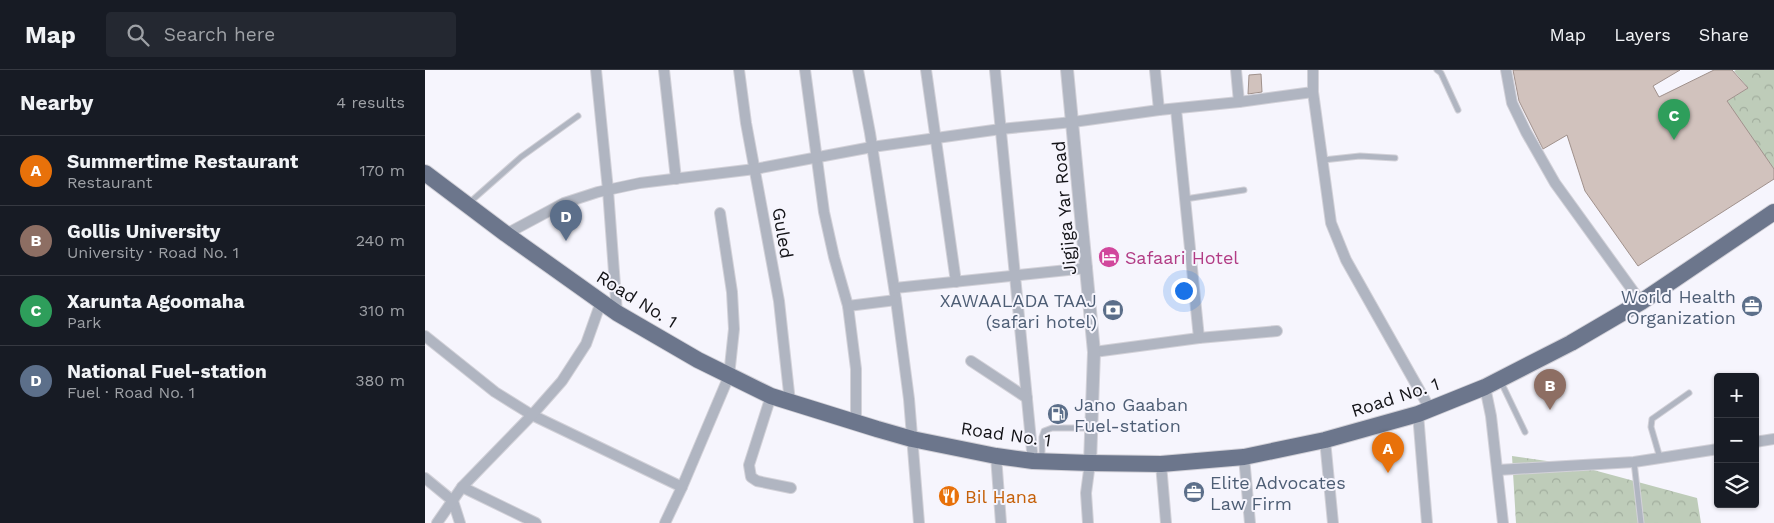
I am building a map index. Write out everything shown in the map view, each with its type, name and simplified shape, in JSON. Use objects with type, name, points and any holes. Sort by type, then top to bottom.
[{"type":"highway","name":"Road No. 1","points":[[425,173],[506,234],[617,313],[729,376],[771,396],[912,439],[996,456],[1038,461],[1091,463],[1161,464],[1244,458],[1325,440],[1424,412],[1492,383],[1571,343],[1641,302],[1774,212]]},
{"type":"street","points":[[596,70],[608,190],[617,313]]},
{"type":"street","points":[[664,70],[676,179]]},
{"type":"street","name":"Guled","points":[[739,70],[746,123],[779,301],[790,402]]},
{"type":"street","points":[[805,70],[824,212],[847,306],[856,369],[856,422]]},
{"type":"street","points":[[858,70],[895,288],[909,399],[919,523]]},
{"type":"street","points":[[926,70],[956,282]]},
{"type":"street","points":[[995,70],[1027,398],[1038,461]]},
{"type":"street","name":"Jigjiga Yar Road","points":[[1067,70],[1094,352],[1091,463]]},
{"type":"street","points":[[1155,70],[1159,110]]},
{"type":"street","points":[[1236,70],[1239,102]]},
{"type":"street","points":[[1313,70],[1313,92],[1331,222],[1346,260],[1424,412],[1427,523]]},
{"type":"street","points":[[1506,70],[1512,103],[1542,163],[1555,184],[1641,302]]},
{"type":"street","points":[[506,234],[563,203],[640,183],[755,169],[872,147],[1001,129],[1073,122],[1313,92]]},
{"type":"street","points":[[1176,109],[1199,338]]},
{"type":"street","points":[[665,523],[729,376],[734,329],[732,292],[720,212]]},
{"type":"street","points":[[895,288],[1087,268]]},
{"type":"street","points":[[847,306],[896,300]]},
{"type":"street","points":[[437,523],[462,487],[532,415],[562,381],[586,344],[601,302]]},
{"type":"street","points":[[1094,352],[1277,330]]},
{"type":"street","points":[[425,336],[495,392],[532,415],[682,487]]},
{"type":"street","points":[[971,361],[1027,398]]},
{"type":"street","points":[[1492,383],[1491,416],[1503,523]]},
{"type":"street","points":[[771,396],[749,465],[751,476],[757,481],[791,488]]},
{"type":"street","points":[[1759,441],[1774,439]]},
{"type":"street","points":[[1325,440],[1333,523]]},
{"type":"street","points":[[1498,470],[1634,462],[1714,449]]},
{"type":"street","points":[[996,456],[1001,523]]},
{"type":"street","points":[[1244,458],[1250,523]]},
{"type":"street","points":[[1088,523],[1086,493],[1091,463]]},
{"type":"street","points":[[1161,464],[1166,523]]},
{"type":"street","points":[[425,478],[453,501],[460,523]]},
{"type":"street","points":[[462,487],[536,523]]},
{"type":"lane","points":[[1437,70],[1441,74],[1458,110]]},
{"type":"lane","points":[[467,205],[521,157],[578,116]]},
{"type":"lane","points":[[1323,160],[1360,156],[1395,158]]},
{"type":"lane","points":[[1185,199],[1244,190]]},
{"type":"lane","points":[[1492,383],[1525,432]]},
{"type":"lane","points":[[1660,458],[1651,427],[1652,419],[1689,393]]},
{"type":"lane","points":[[1038,461],[1044,431],[1052,428],[1092,428]]},
{"type":"lane","points":[[1634,462],[1641,523]]},
{"type":"green space","points":[[1774,70],[1774,169],[1727,101],[1748,88],[1734,71]]},
{"type":"green space","points":[[1512,456],[1575,465],[1697,498],[1701,523],[1516,523]]},
{"type":"building","points":[[1513,70],[1680,70],[1653,86],[1659,97],[1714,70],[1732,70],[1748,88],[1727,101],[1774,169],[1774,179],[1638,266],[1585,191],[1567,135],[1543,149],[1519,101]]},
{"type":"building","points":[[1261,74],[1262,92],[1248,94],[1249,75]]},
{"type":"place","name":"Xarunta Agoomaha","points":[[1674,140]]},
{"type":"place","name":"National Fuel-station","points":[[566,241]]},
{"type":"place","name":"Safaari Hotel","points":[[1109,257]]},
{"type":"place","name":"World Health Organization","points":[[1752,306]]},
{"type":"place","name":"XAWAALADA TAAJ (safari hotel)","points":[[1113,310]]},
{"type":"place","name":"Gollis University","points":[[1550,410]]},
{"type":"place","name":"Jano Gaaban Fuel-station","points":[[1058,414]]},
{"type":"place","name":"Summertime Restaurant","points":[[1388,473]]},
{"type":"place","name":"Elite Advocates Law Firm","points":[[1194,492]]},
{"type":"place","name":"Bil Hana","points":[[949,496]]}]
